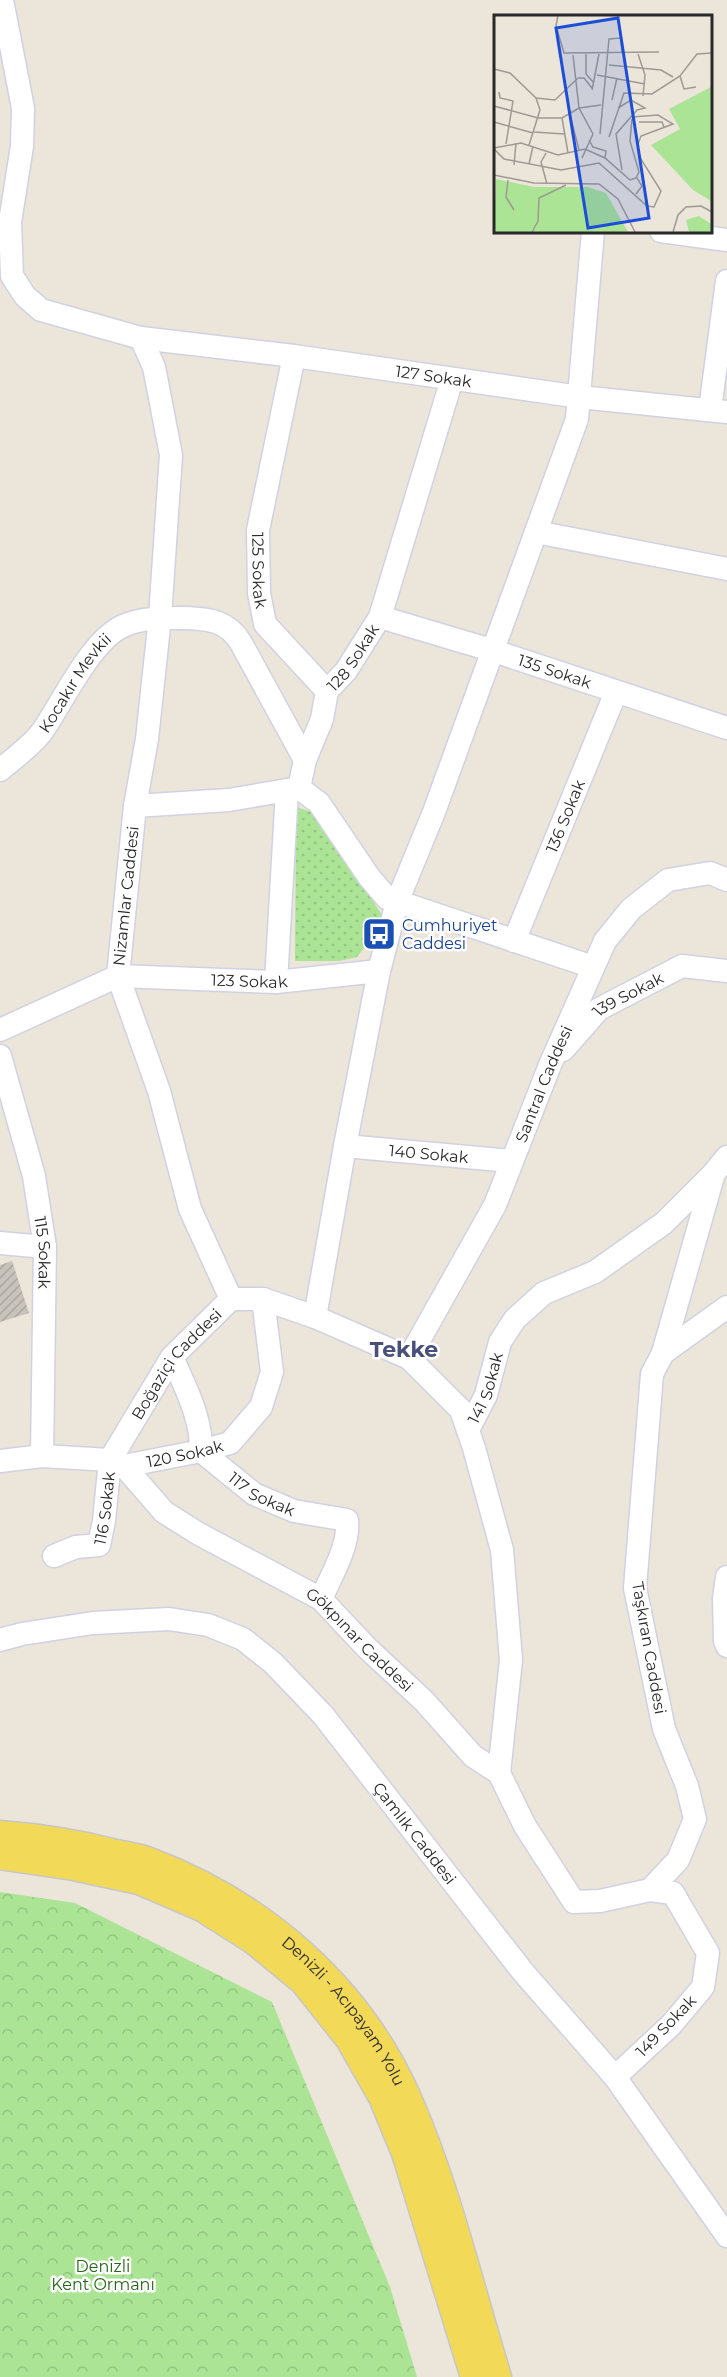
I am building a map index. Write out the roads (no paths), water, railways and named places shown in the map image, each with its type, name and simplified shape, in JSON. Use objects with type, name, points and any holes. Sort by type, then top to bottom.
[{"type":"main road","name":"Denizli - Acıpayam Yolu","points":[[0,1835],[76,1844],[150,1862],[213,1890],[266,1923],[317,1967],[369,2029],[405,2094],[430,2155],[496,2377]]},
{"type":"main road","name":"Denizli - Acıpayam Yolu","points":[[0,1855],[74,1866],[140,1880],[202,1907],[254,1940],[304,1981],[350,2039],[383,2097],[406,2153],[475,2377]]},
{"type":"street","name":"127 Sokak","points":[[2,0],[23,108],[22,146],[10,222],[12,276],[25,296],[41,310],[105,326],[141,338],[294,356],[580,397],[719,411]]},
{"type":"street","points":[[315,1317],[345,1146],[380,971],[397,902],[434,812],[491,650],[577,420],[593,232]]},
{"type":"street","points":[[668,232],[727,240]]},
{"type":"street","points":[[719,411],[727,281]]},
{"type":"street","name":"Nizamlar Caddesi","points":[[141,338],[154,367],[171,455],[160,617],[147,739],[135,806],[117,976],[159,1091],[190,1209],[231,1299]]},
{"type":"street","name":"125 Sokak","points":[[294,356],[258,530],[259,593],[265,624],[327,691]]},
{"type":"street","name":"128 Sokak","points":[[276,982],[293,789],[322,719],[327,691],[346,671],[380,617],[452,379]]},
{"type":"street","points":[[536,532],[727,569]]},
{"type":"street","name":"Kocakır Mevkii","points":[[0,770],[39,735],[88,660],[108,636],[124,626],[160,617],[207,619],[216,621],[231,630],[241,643],[305,760]]},
{"type":"street","name":"135 Sokak","points":[[380,617],[491,650],[706,719],[727,728]]},
{"type":"street","name":"136 Sokak","points":[[514,941],[616,692]]},
{"type":"street","points":[[135,806],[229,800],[293,789],[319,803],[369,877],[387,898],[593,966]]},
{"type":"street","name":"Santral Caddesi","points":[[409,1358],[495,1205],[550,1065],[605,941],[631,909],[668,880],[710,873],[727,879]]},
{"type":"street","name":"139 Sokak","points":[[550,1065],[599,1009],[682,966],[727,971]]},
{"type":"street","name":"123 Sokak","points":[[117,976],[276,982],[380,971]]},
{"type":"street","points":[[0,1030],[117,976]]},
{"type":"street","name":"115 Sokak","points":[[0,1056],[34,1176],[45,1247],[42,1456]]},
{"type":"street","name":"140 Sokak","points":[[345,1146],[511,1161]]},
{"type":"street","name":"Taşkıran Caddesi","points":[[650,1890],[678,1860],[694,1819],[687,1786],[664,1729],[635,1588],[652,1374],[663,1353],[723,1168]]},
{"type":"street","name":"141 Sokak","points":[[499,1773],[511,1659],[498,1539],[468,1430],[486,1395],[500,1342],[515,1319],[544,1293],[595,1272],[664,1223],[723,1168]]},
{"type":"street","points":[[0,1243],[45,1247]]},
{"type":"street","name":"Boğaziçi Caddesi","points":[[117,1463],[172,1357],[231,1299],[263,1299],[315,1317],[409,1358],[461,1410],[468,1430]]},
{"type":"street","name":"120 Sokak","points":[[117,1463],[201,1451],[230,1443],[261,1407],[272,1372],[263,1299]]},
{"type":"street","points":[[663,1353],[727,1307]]},
{"type":"street","points":[[172,1357],[189,1396],[201,1433],[201,1451]]},
{"type":"street","name":"117 Sokak","points":[[201,1451],[254,1494],[294,1511],[347,1520],[348,1529],[321,1599]]},
{"type":"street","points":[[0,1461],[42,1456],[117,1463]]},
{"type":"street","name":"116 Sokak","points":[[54,1556],[76,1547],[99,1545],[117,1463]]},
{"type":"street","name":"Gökpınar Caddesi","points":[[117,1463],[164,1512],[321,1599],[367,1648],[424,1701],[473,1756],[499,1773]]},
{"type":"street","points":[[727,1577],[724,1599],[727,1646]]},
{"type":"street","name":"Çamlık Caddesi","points":[[0,1640],[22,1634],[93,1623],[169,1619],[208,1625],[243,1639],[273,1663],[323,1715],[523,1972],[615,2078],[727,2236]]},
{"type":"street","points":[[499,1773],[525,1826],[574,1902],[600,1901],[650,1890]]},
{"type":"street","name":"149 Sokak","points":[[615,2078],[671,2025],[703,1988],[708,1953],[673,1893],[650,1890]]},
{"type":"place","name":"Cumhuriyet Caddesi","points":[[379,934]]},
{"type":"district","name":"Tekke","points":[[404,1349]]},
{"type":"park label","name":"Denizli Kent Ormanı","points":[[103,2275]]}]
